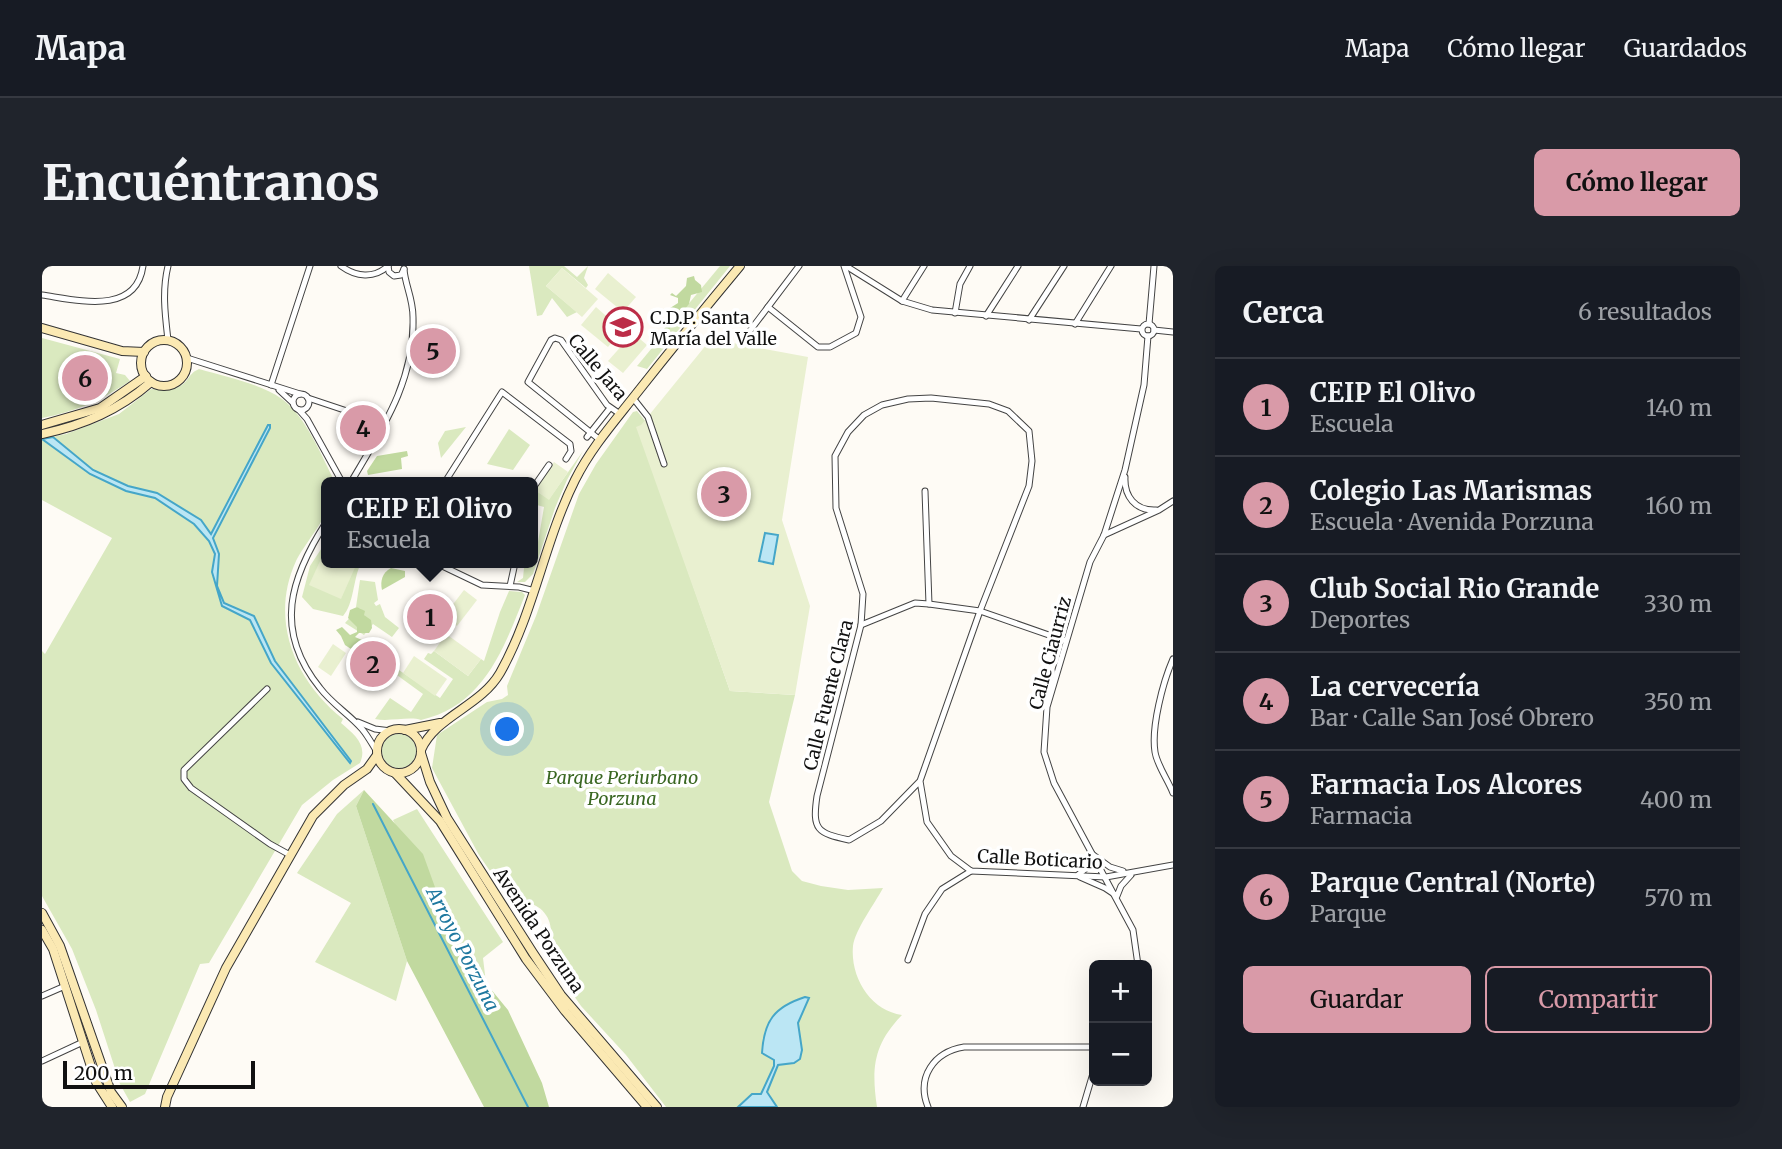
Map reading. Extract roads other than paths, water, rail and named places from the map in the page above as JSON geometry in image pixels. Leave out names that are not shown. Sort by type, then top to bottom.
[{"type":"street","points":[[168,266],[164,281],[168,340]]},
{"type":"street","points":[[274,386],[310,266]]},
{"type":"street","points":[[341,266],[362,276],[377,273],[388,266],[389,272],[403,281],[411,294]]},
{"type":"street","points":[[749,332],[799,266]]},
{"type":"street","points":[[768,307],[818,347],[830,346],[856,333],[861,317],[845,266]]},
{"type":"street","points":[[845,266],[902,301],[920,308],[1142,329]]},
{"type":"street","points":[[902,301],[924,266]]},
{"type":"street","points":[[955,313],[960,284],[970,266]]},
{"type":"street","points":[[986,316],[1018,266]]},
{"type":"street","points":[[1029,320],[1064,266]]},
{"type":"street","points":[[1074,324],[1111,266]]},
{"type":"street","points":[[1154,266],[1149,324],[1154,330],[1173,332]]},
{"type":"street","points":[[394,276],[401,275],[403,268]]},
{"type":"street","points":[[354,477],[399,397],[410,360],[413,330],[411,294],[403,268]]},
{"type":"street","points":[[359,775],[375,769],[405,772],[414,767],[431,733],[475,701],[498,676],[535,592],[579,473],[620,414],[738,268]]},
{"type":"street","points":[[42,295],[98,302],[128,295],[143,270]]},
{"type":"street","points":[[1142,329],[1149,324]]},
{"type":"street","points":[[42,328],[122,351],[144,352]]},
{"type":"street","points":[[1142,329],[1144,335],[1148,336],[1154,330]]},
{"type":"street","name":"Calle Ciaurriz","points":[[1137,960],[1133,930],[1054,783],[1045,752],[1047,706],[1090,562],[1104,535],[1125,470],[1144,385],[1148,336]]},
{"type":"street","name":"Calle Jara","points":[[589,435],[528,382],[550,341],[555,338],[561,340],[610,408],[620,414]]},
{"type":"street","points":[[168,340],[182,348],[187,358],[186,370],[176,383],[162,386],[148,379],[141,363],[144,352],[152,343],[168,340]]},
{"type":"street","points":[[187,358],[386,424]]},
{"type":"street","points":[[42,425],[100,408],[148,379]]},
{"type":"street","points":[[42,434],[64,430],[103,416],[120,406],[148,379]]},
{"type":"street","points":[[274,386],[307,419],[339,477]]},
{"type":"street","points":[[450,477],[502,392],[570,444],[571,451],[566,459]]},
{"type":"street","points":[[293,403],[295,397],[300,394]]},
{"type":"street","points":[[299,410],[309,405],[309,398]]},
{"type":"street","points":[[633,398],[648,417],[664,464]]},
{"type":"street","name":"Calle Fuente Clara","points":[[931,398],[989,404],[1008,411],[1029,430],[1032,461],[1029,486],[980,611],[920,781],[881,821],[849,840],[825,835],[817,825],[814,813],[861,625],[863,594],[836,508],[835,456],[848,432],[864,415],[882,405],[908,399],[931,398]]},
{"type":"street","points":[[600,440],[589,435],[610,408]]},
{"type":"street","points":[[538,481],[549,465]]},
{"type":"street","points":[[1125,470],[1124,489],[1127,497],[1135,505],[1148,510],[1159,510]]},
{"type":"street","points":[[925,491],[929,604]]},
{"type":"street","points":[[1104,535],[1173,501]]},
{"type":"street","points":[[321,530],[306,554],[291,605],[292,627],[298,649],[308,671],[328,698],[365,733],[379,761],[392,772]]},
{"type":"street","points":[[446,568],[482,585],[523,587],[535,592]]},
{"type":"street","points":[[510,586],[514,568]]},
{"type":"street","points":[[861,625],[915,603],[957,606],[980,611],[1066,641]]},
{"type":"street","points":[[1173,659],[1166,674],[1157,712],[1155,752],[1173,793]]},
{"type":"street","points":[[267,689],[184,770],[184,779],[191,788],[290,855]]},
{"type":"street","points":[[350,717],[369,727],[391,731],[449,719]]},
{"type":"street","points":[[405,730],[416,737],[421,751]]},
{"type":"street","points":[[165,1107],[167,1097],[226,968],[313,816],[344,785],[366,769],[377,753],[381,739],[391,731]]},
{"type":"street","name":"Avenida Porzuna","points":[[421,751],[430,782],[447,818],[533,953],[561,995],[657,1107]]},
{"type":"street","name":"Avenida Porzuna","points":[[392,772],[440,821],[526,959],[565,1011],[648,1107]]},
{"type":"street","name":"Calle Boticario","points":[[920,781],[927,822],[951,856],[971,871],[1105,877],[1173,865]]},
{"type":"street","points":[[1075,876],[1090,865],[1092,854],[1120,871],[1137,872]]},
{"type":"street","points":[[908,960],[925,914],[942,889],[971,871]]},
{"type":"street","points":[[1075,876],[1105,888],[1116,896],[1128,876],[1137,872]]},
{"type":"street","points":[[42,913],[60,946],[111,1092],[122,1107]]},
{"type":"street","points":[[42,930],[53,949],[96,1082],[112,1107]]},
{"type":"street","points":[[42,996],[65,986]]},
{"type":"street","points":[[42,1061],[83,1042]]},
{"type":"street","points":[[928,1107],[923,1089],[925,1077],[934,1061],[952,1049],[1089,1047]]},
{"type":"street","points":[[1083,1107],[1089,1086]]},
{"type":"street","points":[[157,1107],[167,1097]]},
{"type":"water","points":[[268,425],[270,428],[213,538],[219,554],[217,586],[224,603],[254,616],[275,661],[350,763],[271,663],[250,620],[222,606],[212,572],[215,554],[209,541],[194,524],[155,498],[126,491],[90,474],[42,439],[53,437],[93,470],[128,486],[157,493],[201,520],[211,534]]},
{"type":"water","points":[[765,533],[778,535],[773,564],[759,561]]},
{"type":"water","points":[[809,998],[798,1023],[802,1050],[800,1059],[794,1063],[778,1065],[767,1092],[777,1107],[738,1107],[752,1094],[761,1094],[774,1066],[774,1060],[762,1053],[768,1024],[785,1005]]},
{"type":"waterway","name":"Arroyo Porzuna","points":[[373,804],[528,1107]]},
{"type":"place","name":"C.D.P. Santa María del Valle","points":[[623,327]]},
{"type":"place","name":"Farmacia Los Alcores","points":[[433,351]]},
{"type":"place","name":"Parque Central (Norte)","points":[[85,378]]},
{"type":"place","name":"La cervecería","points":[[363,428]]},
{"type":"place","name":"Club Social Rio Grande","points":[[724,494]]},
{"type":"place","name":"CEIP El Olivo","points":[[430,617]]},
{"type":"place","name":"Colegio Las Marismas","points":[[373,664]]},
{"type":"park label","name":"Parque Periurbano Porzuna","points":[[622,787]]}]
